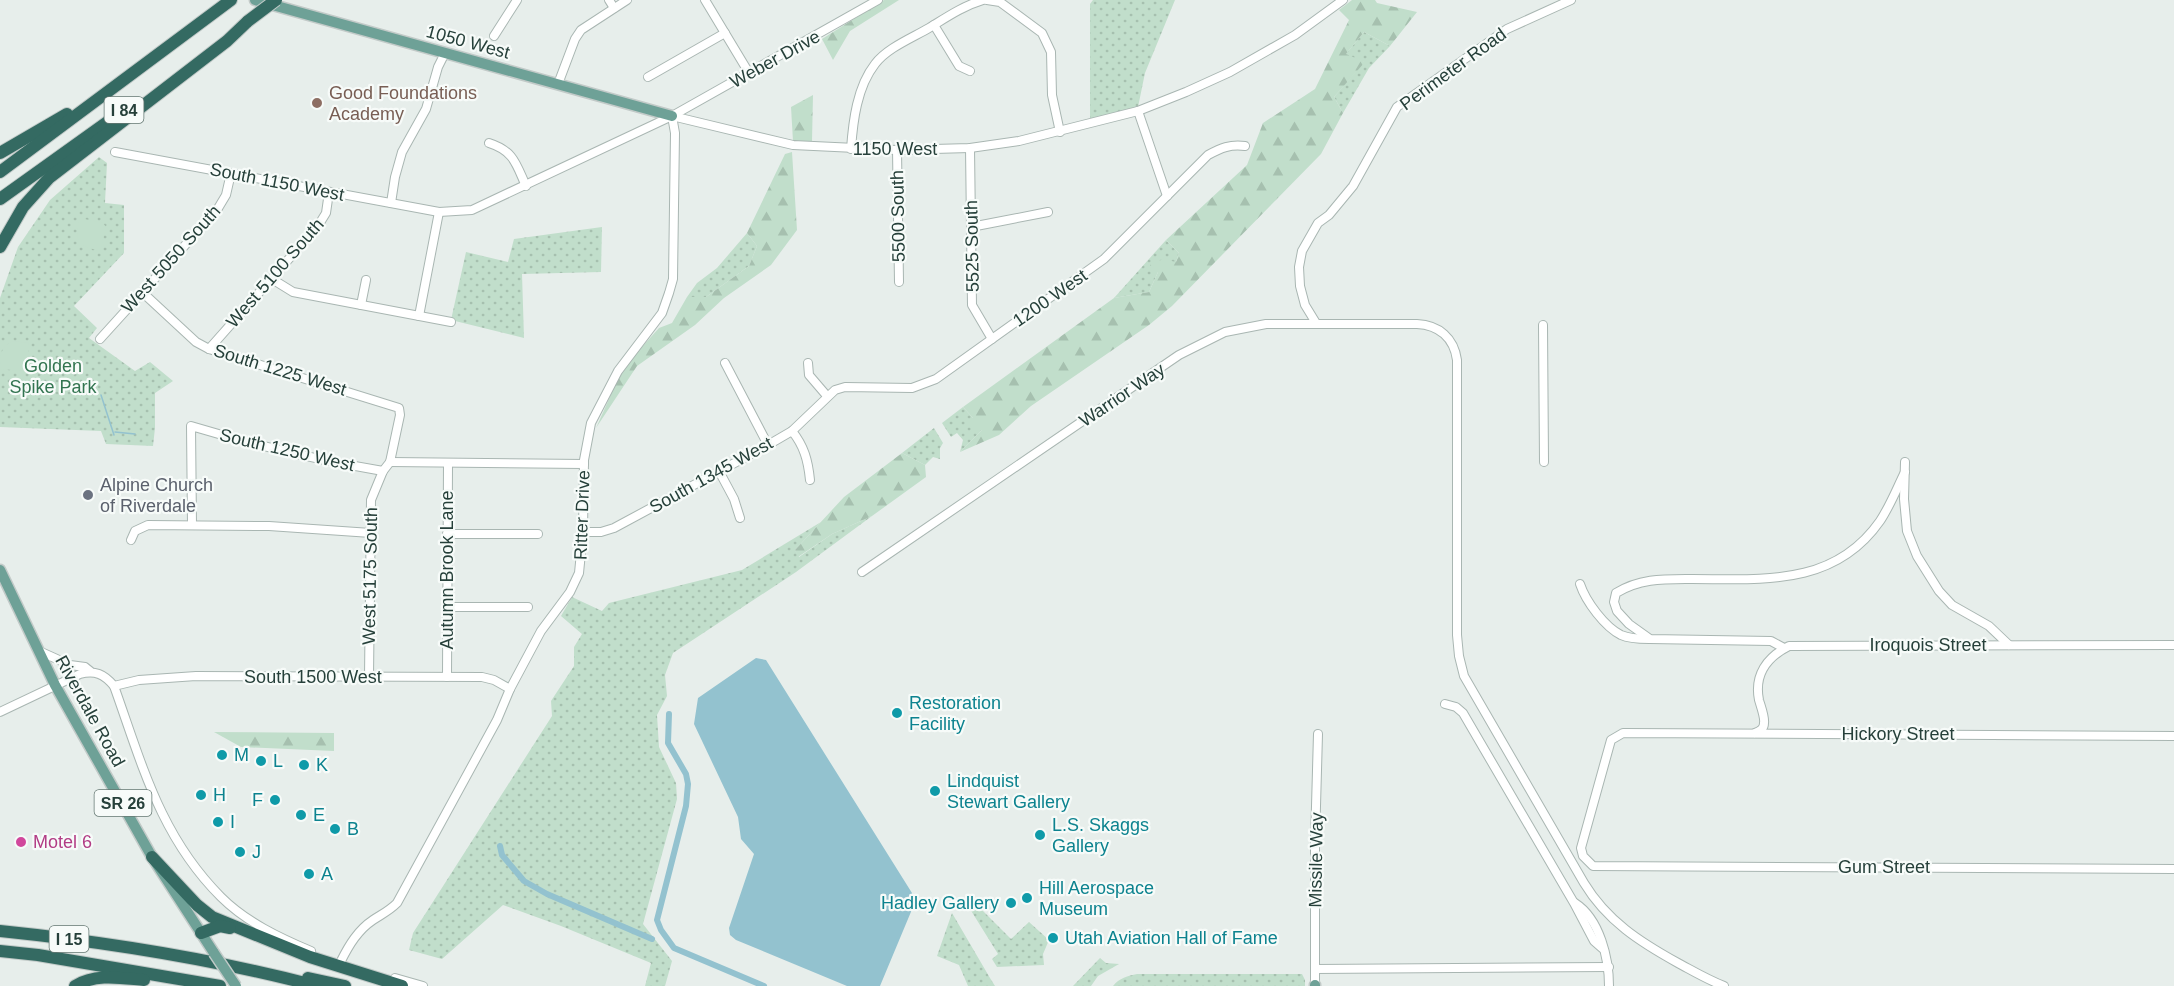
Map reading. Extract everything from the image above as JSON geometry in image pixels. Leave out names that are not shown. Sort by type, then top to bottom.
[{"type":"highway","name":"I 84","points":[[0,172],[231,0]]},
{"type":"highway","name":"I 84","points":[[0,199],[276,0]]},
{"type":"highway","points":[[0,247],[23,207],[49,177],[227,41],[248,21]]},
{"type":"highway","points":[[0,153],[79,107],[103,96]]},
{"type":"highway","points":[[152,857],[204,912],[310,957],[402,986]]},
{"type":"highway","points":[[201,933],[220,926],[240,929]]},
{"type":"highway","name":"I 15","points":[[0,931],[137,948],[274,975],[317,986]]},
{"type":"highway","name":"I 15","points":[[0,951],[38,955],[218,986]]},
{"type":"highway","points":[[274,975],[311,978],[345,986]]},
{"type":"highway","points":[[75,986],[88,979],[108,977],[218,986]]},
{"type":"main road","name":"1050 West","points":[[255,0],[672,116]]},
{"type":"main road","name":"Riverdale Road","points":[[0,570],[55,685],[152,857],[236,986]]},
{"type":"street","points":[[495,36],[516,0]]},
{"type":"street","points":[[609,0],[614,9]]},
{"type":"street","points":[[558,84],[575,39],[581,30],[627,0]]},
{"type":"street","points":[[705,0],[749,73]]},
{"type":"street","name":"Weber Drive","points":[[672,116],[878,0]]},
{"type":"street","points":[[851,149],[853,124],[862,88],[875,64],[891,51],[968,4],[982,0]]},
{"type":"street","points":[[987,0],[1000,2],[1042,33],[1052,52],[1052,95],[1060,132]]},
{"type":"street","name":"1150 West","points":[[672,116],[793,145],[897,150],[970,148],[1019,141],[1138,111],[1186,92],[1230,72],[1295,34],[1343,0]]},
{"type":"street","name":"Perimeter Road","points":[[1316,323],[1305,305],[1300,286],[1299,267],[1302,251],[1318,223],[1329,214],[1353,186],[1397,107],[1507,29],[1571,0]]},
{"type":"street","points":[[934,25],[959,66],[970,71]]},
{"type":"street","points":[[648,77],[725,33]]},
{"type":"street","points":[[391,203],[402,152],[426,109],[438,67],[445,53]]},
{"type":"street","points":[[1138,111],[1167,196]]},
{"type":"street","points":[[419,316],[439,212],[472,210],[672,116]]},
{"type":"street","name":"Ritter Drive","points":[[341,961],[351,942],[362,929],[397,903],[498,720],[510,689],[540,631],[574,586],[581,560],[584,464],[591,423],[618,371],[662,313],[673,279],[675,133],[672,116]]},
{"type":"street","points":[[489,143],[502,147],[511,154],[526,186]]},
{"type":"street","name":"1200 West","points":[[827,396],[845,387],[912,388],[926,384],[1104,259],[1208,155],[1222,147],[1245,146]]},
{"type":"street","name":"5525 South","points":[[970,148],[972,305],[992,339]]},
{"type":"street","name":"5500 South","points":[[897,150],[899,282]]},
{"type":"street","name":"South 1150 West","points":[[115,152],[439,212]]},
{"type":"street","name":"West 5050 South","points":[[100,339],[218,210],[226,195],[231,173]]},
{"type":"street","name":"West 5100 South","points":[[209,349],[318,226],[326,213],[329,192]]},
{"type":"street","points":[[971,227],[1048,212]]},
{"type":"street","points":[[272,279],[292,292],[450,322]]},
{"type":"street","points":[[361,304],[366,280]]},
{"type":"street","name":"South 1225 West","points":[[142,292],[196,342],[209,349],[399,408]]},
{"type":"street","name":"Warrior Way","points":[[862,572],[1179,355],[1205,340],[1225,332],[1266,324],[1417,324],[1433,327],[1443,333],[1453,345],[1457,360],[1457,642],[1460,663],[1467,682],[1584,883],[1602,908],[1624,930],[1641,942],[1724,986]]},
{"type":"street","points":[[1544,325],[1544,462]]},
{"type":"street","points":[[725,363],[768,445]]},
{"type":"street","points":[[808,363],[809,375],[827,396]]},
{"type":"street","name":"South 1345 West","points":[[583,532],[601,532],[614,528],[768,445],[792,431],[827,396]]},
{"type":"street","name":"West 5175 South","points":[[369,677],[371,500],[383,471],[390,462],[400,415],[399,408]]},
{"type":"street","name":"South 1250 West","points":[[192,525],[191,426],[317,460],[383,471]]},
{"type":"street","points":[[792,431],[802,445],[810,480]]},
{"type":"street","points":[[390,462],[584,464]]},
{"type":"street","points":[[1905,462],[1904,499],[1907,531],[1926,573],[1952,604],[1989,626],[2009,645]]},
{"type":"street","name":"Autumn Brook Lane","points":[[447,677],[448,464]]},
{"type":"street","points":[[719,471],[734,499],[740,518]]},
{"type":"street","points":[[1650,639],[1629,624],[1617,611],[1614,602],[1616,593],[1627,586],[1651,579],[1786,578],[1830,564],[1850,553],[1881,520],[1905,472]]},
{"type":"street","points":[[131,540],[135,531],[147,525],[269,526],[370,533]]},
{"type":"street","points":[[447,534],[538,534]]},
{"type":"street","name":"Iroquois Street","points":[[1581,584],[1586,600],[1620,634],[1632,638],[1771,641],[1784,648],[1789,646],[2174,645]]},
{"type":"street","points":[[447,607],[528,607]]},
{"type":"street","points":[[1755,733],[1761,731],[1764,724],[1757,690],[1761,674],[1766,662],[1784,648]]},
{"type":"street","points":[[39,651],[70,665],[85,667],[106,677],[114,686],[153,796],[168,827],[201,875],[222,898],[252,921],[292,943],[341,961],[423,986]]},
{"type":"street","points":[[0,712],[90,671]]},
{"type":"street","name":"South 1500 West","points":[[114,686],[146,679],[196,676],[482,677],[494,680],[510,689]]},
{"type":"street","points":[[1445,704],[1463,712],[1574,903],[1588,916],[1601,939],[1609,968],[1609,986]]},
{"type":"street","name":"Hickory Street","points":[[1593,866],[1583,856],[1581,848],[1611,740],[1623,733],[2174,736]]},
{"type":"street","name":"Missile Way","points":[[1315,986],[1318,734]]},
{"type":"street","name":"Gum Street","points":[[1593,866],[2174,869]]},
{"type":"street","points":[[1315,969],[1609,968]]},
{"type":"green space","points":[[884,0],[899,0],[850,31],[833,60],[822,39]]},
{"type":"green space","points":[[1093,0],[1175,0],[1145,73],[1138,107],[1090,120],[1090,4]]},
{"type":"green space","points":[[1352,0],[1375,0],[1377,3],[1417,12],[1390,46],[1364,32],[1346,54],[1365,62],[1334,97],[1343,113],[1321,154],[1172,306],[1149,325],[1031,406],[999,435],[960,452],[982,430],[972,430],[973,418],[963,407],[1114,298],[1149,292],[1158,272],[1150,270],[1150,265],[1163,259],[1176,262],[1179,253],[1166,240],[1247,165],[1263,123],[1315,89],[1349,20],[1339,10]]},
{"type":"green space","points":[[1364,32],[1390,46],[1369,68],[1343,113],[1334,97],[1364,62],[1345,55]]},
{"type":"green space","points":[[813,95],[812,141],[793,141],[791,107]]},
{"type":"green space","points":[[792,152],[797,230],[771,265],[724,298],[695,325],[637,366],[596,428],[623,368],[659,328],[672,323],[687,297],[706,297],[749,266],[757,246],[747,233],[785,154]]},
{"type":"green space","name":"Golden Spike Park","points":[[99,157],[107,163],[105,203],[124,205],[124,253],[74,306],[97,328],[89,338],[135,371],[150,362],[173,381],[155,393],[153,446],[106,444],[101,431],[0,427],[0,298],[18,247],[50,200]]},
{"type":"green space","points":[[80,218],[103,223],[106,227],[100,251],[87,247],[80,241],[78,232]]},
{"type":"green space","points":[[602,227],[601,272],[522,274],[524,338],[451,320],[466,252],[508,262],[514,239]]},
{"type":"green space","points":[[747,233],[757,246],[749,266],[706,297],[687,297],[697,283],[717,268]]},
{"type":"green space","points":[[1166,240],[1179,253],[1176,262],[1158,272],[1149,292],[1114,298]]},
{"type":"green space","points":[[12,341],[29,343],[28,366],[23,371],[0,369],[0,360],[5,346]]},
{"type":"green space","points":[[963,407],[983,429],[960,452],[963,440],[957,433],[951,437],[942,423]]},
{"type":"green space","points":[[934,428],[943,443],[940,448],[940,459],[933,457],[925,465],[902,453]]},
{"type":"green space","points":[[902,453],[925,465],[926,477],[872,516],[832,534],[798,557],[795,550],[844,497]]},
{"type":"green space","points":[[872,516],[796,572],[673,653],[665,675],[667,696],[657,715],[659,747],[676,783],[677,799],[643,924],[672,961],[665,986],[645,986],[651,963],[503,905],[442,959],[409,950],[413,933],[552,716],[551,701],[574,666],[574,647],[582,634],[561,616],[572,597],[602,611],[609,603],[742,570],[821,522],[795,550],[799,557],[832,534]]},
{"type":"green space","points":[[214,732],[334,733],[334,751],[241,747]]},
{"type":"green space","points":[[975,903],[1011,939],[1029,922],[1049,940],[1043,954],[1044,965],[997,967],[992,959],[998,954],[970,909]]},
{"type":"green space","points":[[952,913],[995,986],[968,986],[959,965],[937,956]]},
{"type":"green space","points":[[1100,958],[1106,963],[1119,964],[1098,976],[1091,986],[1073,986]]},
{"type":"green space","points":[[1137,974],[1302,974],[1305,986],[1113,986],[1121,979]]},
{"type":"water","points":[[756,658],[766,660],[912,893],[913,907],[880,986],[847,986],[736,940],[730,935],[729,928],[754,854],[741,839],[738,817],[694,724],[698,698]]},
{"type":"waterway","points":[[101,395],[114,435]]},
{"type":"waterway","points":[[115,432],[135,434]]},
{"type":"waterway","points":[[669,714],[668,743],[686,774],[688,784],[686,806],[657,920],[674,948],[764,986]]},
{"type":"waterway","points":[[500,846],[502,855],[524,881],[547,894],[652,939]]},
{"type":"place","name":"Good Foundations Academy","points":[[317,103]]},
{"type":"place","name":"Alpine Church of Riverdale","points":[[88,495]]},
{"type":"place","name":"Restoration Facility","points":[[897,713]]},
{"type":"place","name":"M","points":[[222,755]]},
{"type":"place","name":"L","points":[[261,761]]},
{"type":"place","name":"K","points":[[304,765]]},
{"type":"place","name":"Lindquist Stewart Gallery","points":[[935,791]]},
{"type":"place","name":"H","points":[[201,795]]},
{"type":"place","name":"F","points":[[275,800]]},
{"type":"place","name":"E","points":[[301,815]]},
{"type":"place","name":"I","points":[[218,822]]},
{"type":"place","name":"B","points":[[335,829]]},
{"type":"place","name":"L.S. Skaggs Gallery","points":[[1040,835]]},
{"type":"place","name":"Motel 6","points":[[21,842]]},
{"type":"place","name":"J","points":[[240,852]]},
{"type":"place","name":"A","points":[[309,874]]},
{"type":"place","name":"Hill Aerospace Museum","points":[[1027,898]]},
{"type":"place","name":"Hadley Gallery","points":[[1011,903]]},
{"type":"place","name":"Utah Aviation Hall of Fame","points":[[1053,938]]}]
